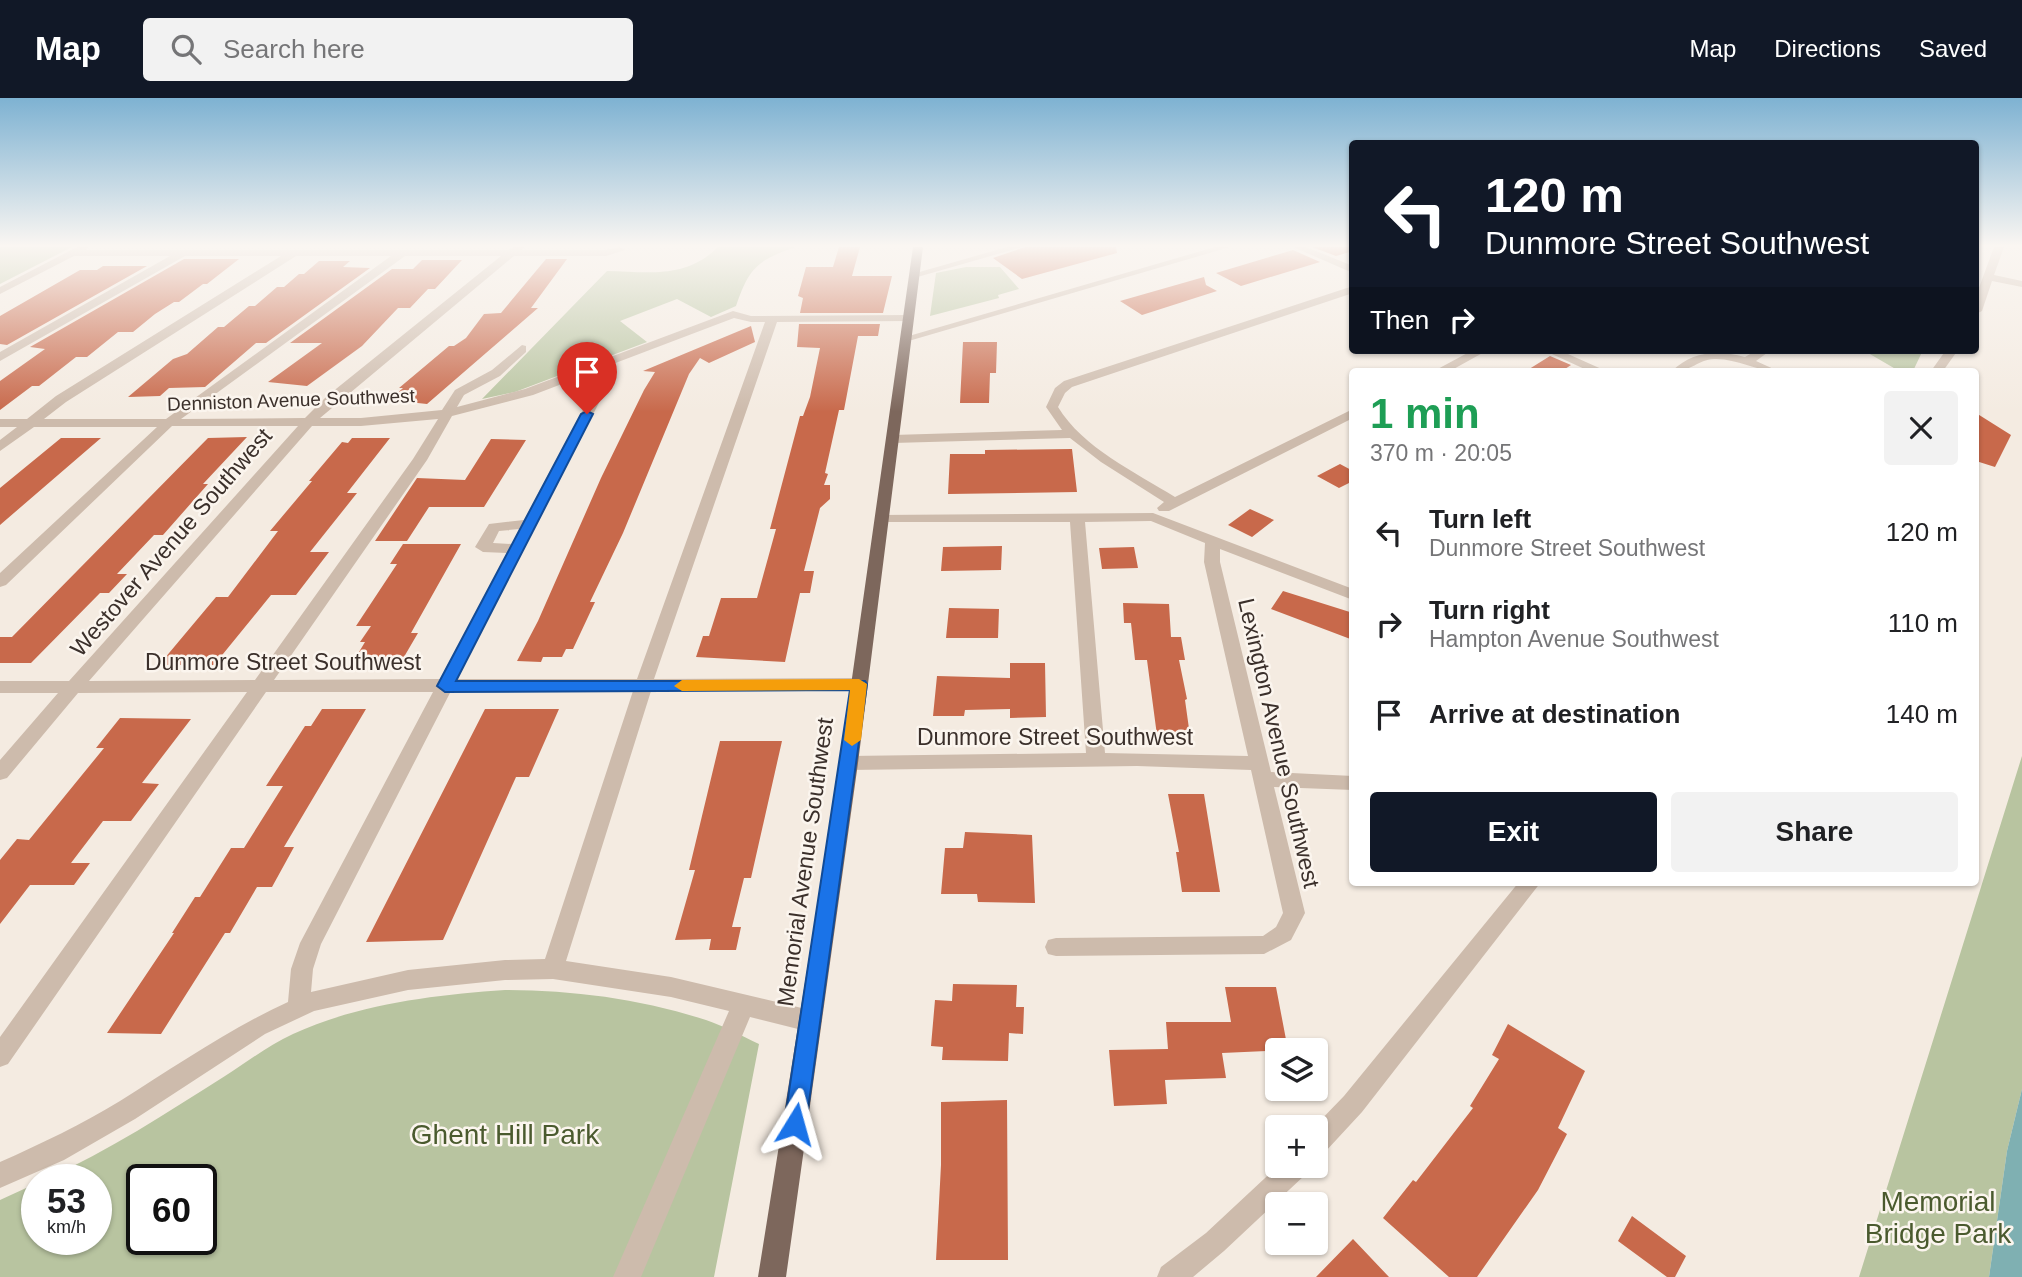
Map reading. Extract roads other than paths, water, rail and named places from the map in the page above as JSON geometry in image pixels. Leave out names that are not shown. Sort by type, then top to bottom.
[{"type":"main road","name":"Memorial Avenue Southwest","points":[[772,1277],[849,763],[908,338],[910,302]]},
{"type":"street","points":[[0,357],[97,302]]},
{"type":"street","points":[[0,447],[61,399],[215,302]]},
{"type":"street","points":[[0,582],[167,423],[334,302]]},
{"type":"street","name":"Westover Avenue Southwest","points":[[0,773],[308,423],[340,392],[451,302]]},
{"type":"street","points":[[908,338],[1033,302]]},
{"type":"street","points":[[1173,502],[1074,434],[1060,421],[1052,407],[1059,391],[1068,384],[1314,302]]},
{"type":"street","name":"Denniston Avenue Southwest","points":[[0,423],[361,422],[445,414],[497,402],[733,314],[751,319],[772,319]]},
{"type":"street","points":[[553,969],[643,686],[772,319],[908,317]]},
{"type":"street","points":[[0,1056],[420,460],[458,393],[496,373],[522,349]]},
{"type":"street","points":[[1446,368],[1474,354]]},
{"type":"street","points":[[1559,354],[1593,368]]},
{"type":"street","points":[[1745,362],[1758,354]]},
{"type":"street","points":[[1684,368],[1704,357],[1725,357],[1763,368]]},
{"type":"street","points":[[299,1007],[302,969],[311,943],[598,393],[600,384],[590,368]]},
{"type":"street","points":[[1153,517],[1173,502],[1349,415]]},
{"type":"street","points":[[893,439],[1074,434]]},
{"type":"street","points":[[1077,517],[1096,760]]},
{"type":"street","points":[[883,518],[1153,517],[1349,593]]},
{"type":"street","points":[[517,550],[483,547],[494,527],[530,524]]},
{"type":"street","name":"Lexington Avenue Southwest","points":[[1056,947],[1264,945],[1279,939],[1290,928],[1294,913],[1212,562],[1213,539]]},
{"type":"street","name":"Dunmore Street Southwest","points":[[0,687],[859,684]]},
{"type":"street","name":"Dunmore Street Southwest","points":[[849,763],[1096,760],[1262,771],[1349,782]]},
{"type":"street","points":[[1328,1130],[1353,1104],[1528,886]]},
{"type":"street","points":[[0,1175],[55,1151],[126,1111],[257,1027],[299,1007],[322,999],[408,981],[505,970],[553,969],[671,987],[810,1021]]},
{"type":"street","points":[[627,1277],[743,1006]]},
{"type":"street","points":[[1171,1277],[1215,1242],[1283,1178]]},
{"type":"water","points":[[2022,1089],[2022,1277],[1989,1277],[2007,1151]]},
{"type":"park label","name":"Ghent Hill Park","points":[[505,1134]]},
{"type":"park label","name":"Memorial Bridge Park","points":[[1938,1217]]}]
